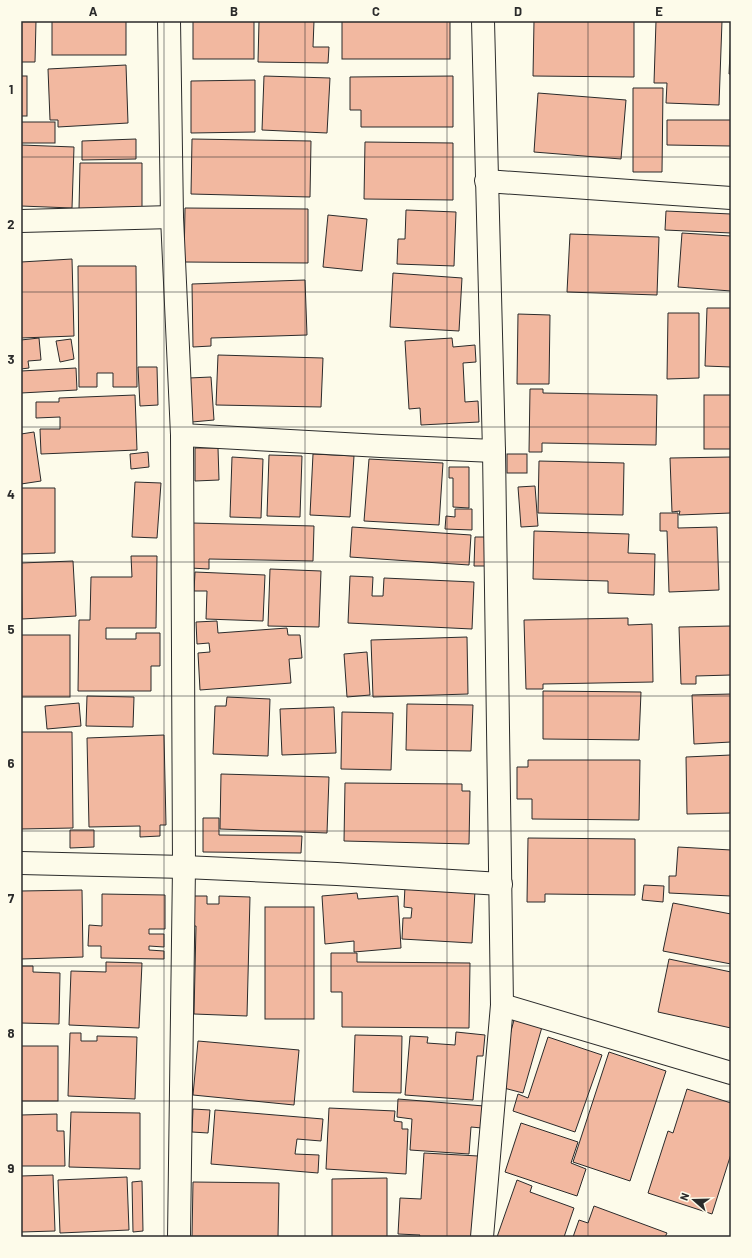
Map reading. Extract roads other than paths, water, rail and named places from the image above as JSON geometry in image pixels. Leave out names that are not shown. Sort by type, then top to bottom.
[{"type":"street","points":[[169,21],[172,217],[182,435],[184,867],[178,1237]]},
{"type":"street","points":[[482,1237],[502,1005],[494,451],[483,21]]},
{"type":"street","points":[[486,181],[731,198]]},
{"type":"street","points":[[21,221],[172,217]]},
{"type":"street","points":[[182,435],[494,451]]},
{"type":"street","points":[[21,863],[184,867],[337,874],[501,884]]},
{"type":"street","points":[[502,1005],[731,1073]]}]
